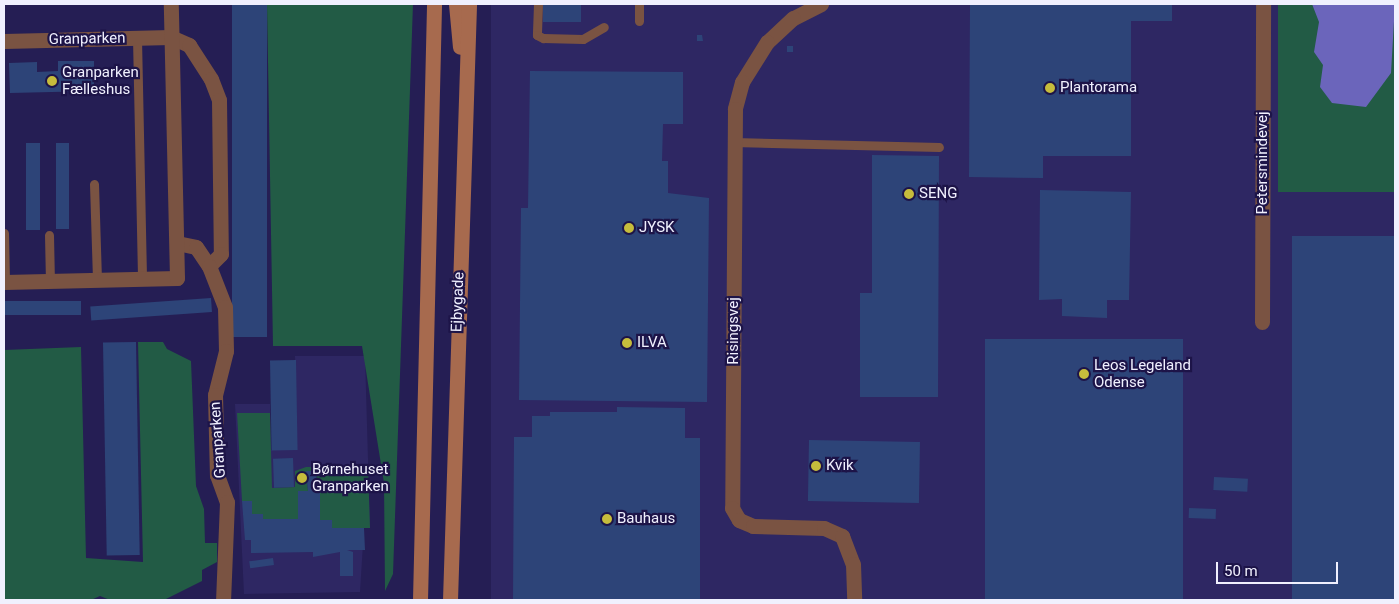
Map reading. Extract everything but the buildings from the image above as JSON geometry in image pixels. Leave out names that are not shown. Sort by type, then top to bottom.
[{"type":"main road","name":"Ejbygade","points":[[420,600],[434,4]]},
{"type":"main road","points":[[456,4],[465,109]]},
{"type":"main road","name":"Ejbygade","points":[[450,600],[469,4]]},
{"type":"street","points":[[4,282],[177,278],[171,4]]},
{"type":"street","name":"Risingsvej","points":[[821,4],[785,24],[757,55],[735,108],[732,508],[738,520],[753,526],[824,528],[842,536],[852,564],[854,600]]},
{"type":"street","name":"Petersmindevej","points":[[1262,322],[1263,4]]},
{"type":"street","points":[[171,37],[188,45],[211,79],[219,100],[221,254],[209,266]]},
{"type":"street","name":"Granparken","points":[[4,41],[171,37]]},
{"type":"street","name":"Granparken","points":[[177,243],[196,247],[209,266],[225,307],[226,351],[215,395],[217,475],[227,502],[223,600]]},
{"type":"lane","points":[[538,4],[537,34],[543,38],[583,40],[604,27]]},
{"type":"lane","points":[[639,4],[639,21]]},
{"type":"lane","points":[[137,38],[142,279]]},
{"type":"lane","points":[[734,142],[938,146]]},
{"type":"lane","points":[[94,184],[97,280]]},
{"type":"lane","points":[[4,233],[4,282]]},
{"type":"lane","points":[[49,235],[50,281]]},
{"type":"shaded area","points":[[491,4],[1395,4],[1395,600],[491,600]]},
{"type":"shaded area","points":[[1312,4],[1395,4],[1391,73],[1366,107],[1332,103],[1320,87],[1323,65],[1314,52],[1319,22]]},
{"type":"shaded area","name":"Børnehuset Granparken","points":[[295,356],[365,356],[370,528],[364,528],[360,592],[244,594],[235,404],[270,404],[271,450],[297,450]]},
{"type":"green space","points":[[267,4],[413,4],[393,574],[385,591],[384,483],[362,346],[273,346]]},
{"type":"green space","points":[[1278,4],[1395,4],[1395,192],[1278,192]]},
{"type":"green space","points":[[138,342],[163,342],[167,349],[191,361],[196,486],[204,509],[205,543],[217,543],[217,562],[202,570],[202,581],[164,600],[110,600],[100,596],[91,600],[4,599],[4,350],[81,347],[86,558],[143,562]]},
{"type":"green space","points":[[237,413],[270,413],[272,488],[295,487],[295,471],[306,467],[368,467],[370,528],[332,528],[332,520],[320,520],[320,492],[315,491],[317,471],[306,471],[308,491],[298,492],[298,519],[263,519],[262,514],[252,514],[252,501],[242,501]]},
{"type":"place","name":"Granparken Fælleshus","points":[[52,81]]},
{"type":"place","name":"Plantorama","points":[[1050,88]]},
{"type":"place","name":"SENG","points":[[909,194]]},
{"type":"place","name":"JYSK","points":[[629,228]]},
{"type":"place","name":"ILVA","points":[[627,343]]},
{"type":"place","name":"Leos Legeland Odense","points":[[1084,374]]},
{"type":"place","name":"Kvik","points":[[816,466]]},
{"type":"place","name":"Børnehuset Granparken","points":[[302,478]]},
{"type":"place","name":"Bauhaus","points":[[607,519]]}]
